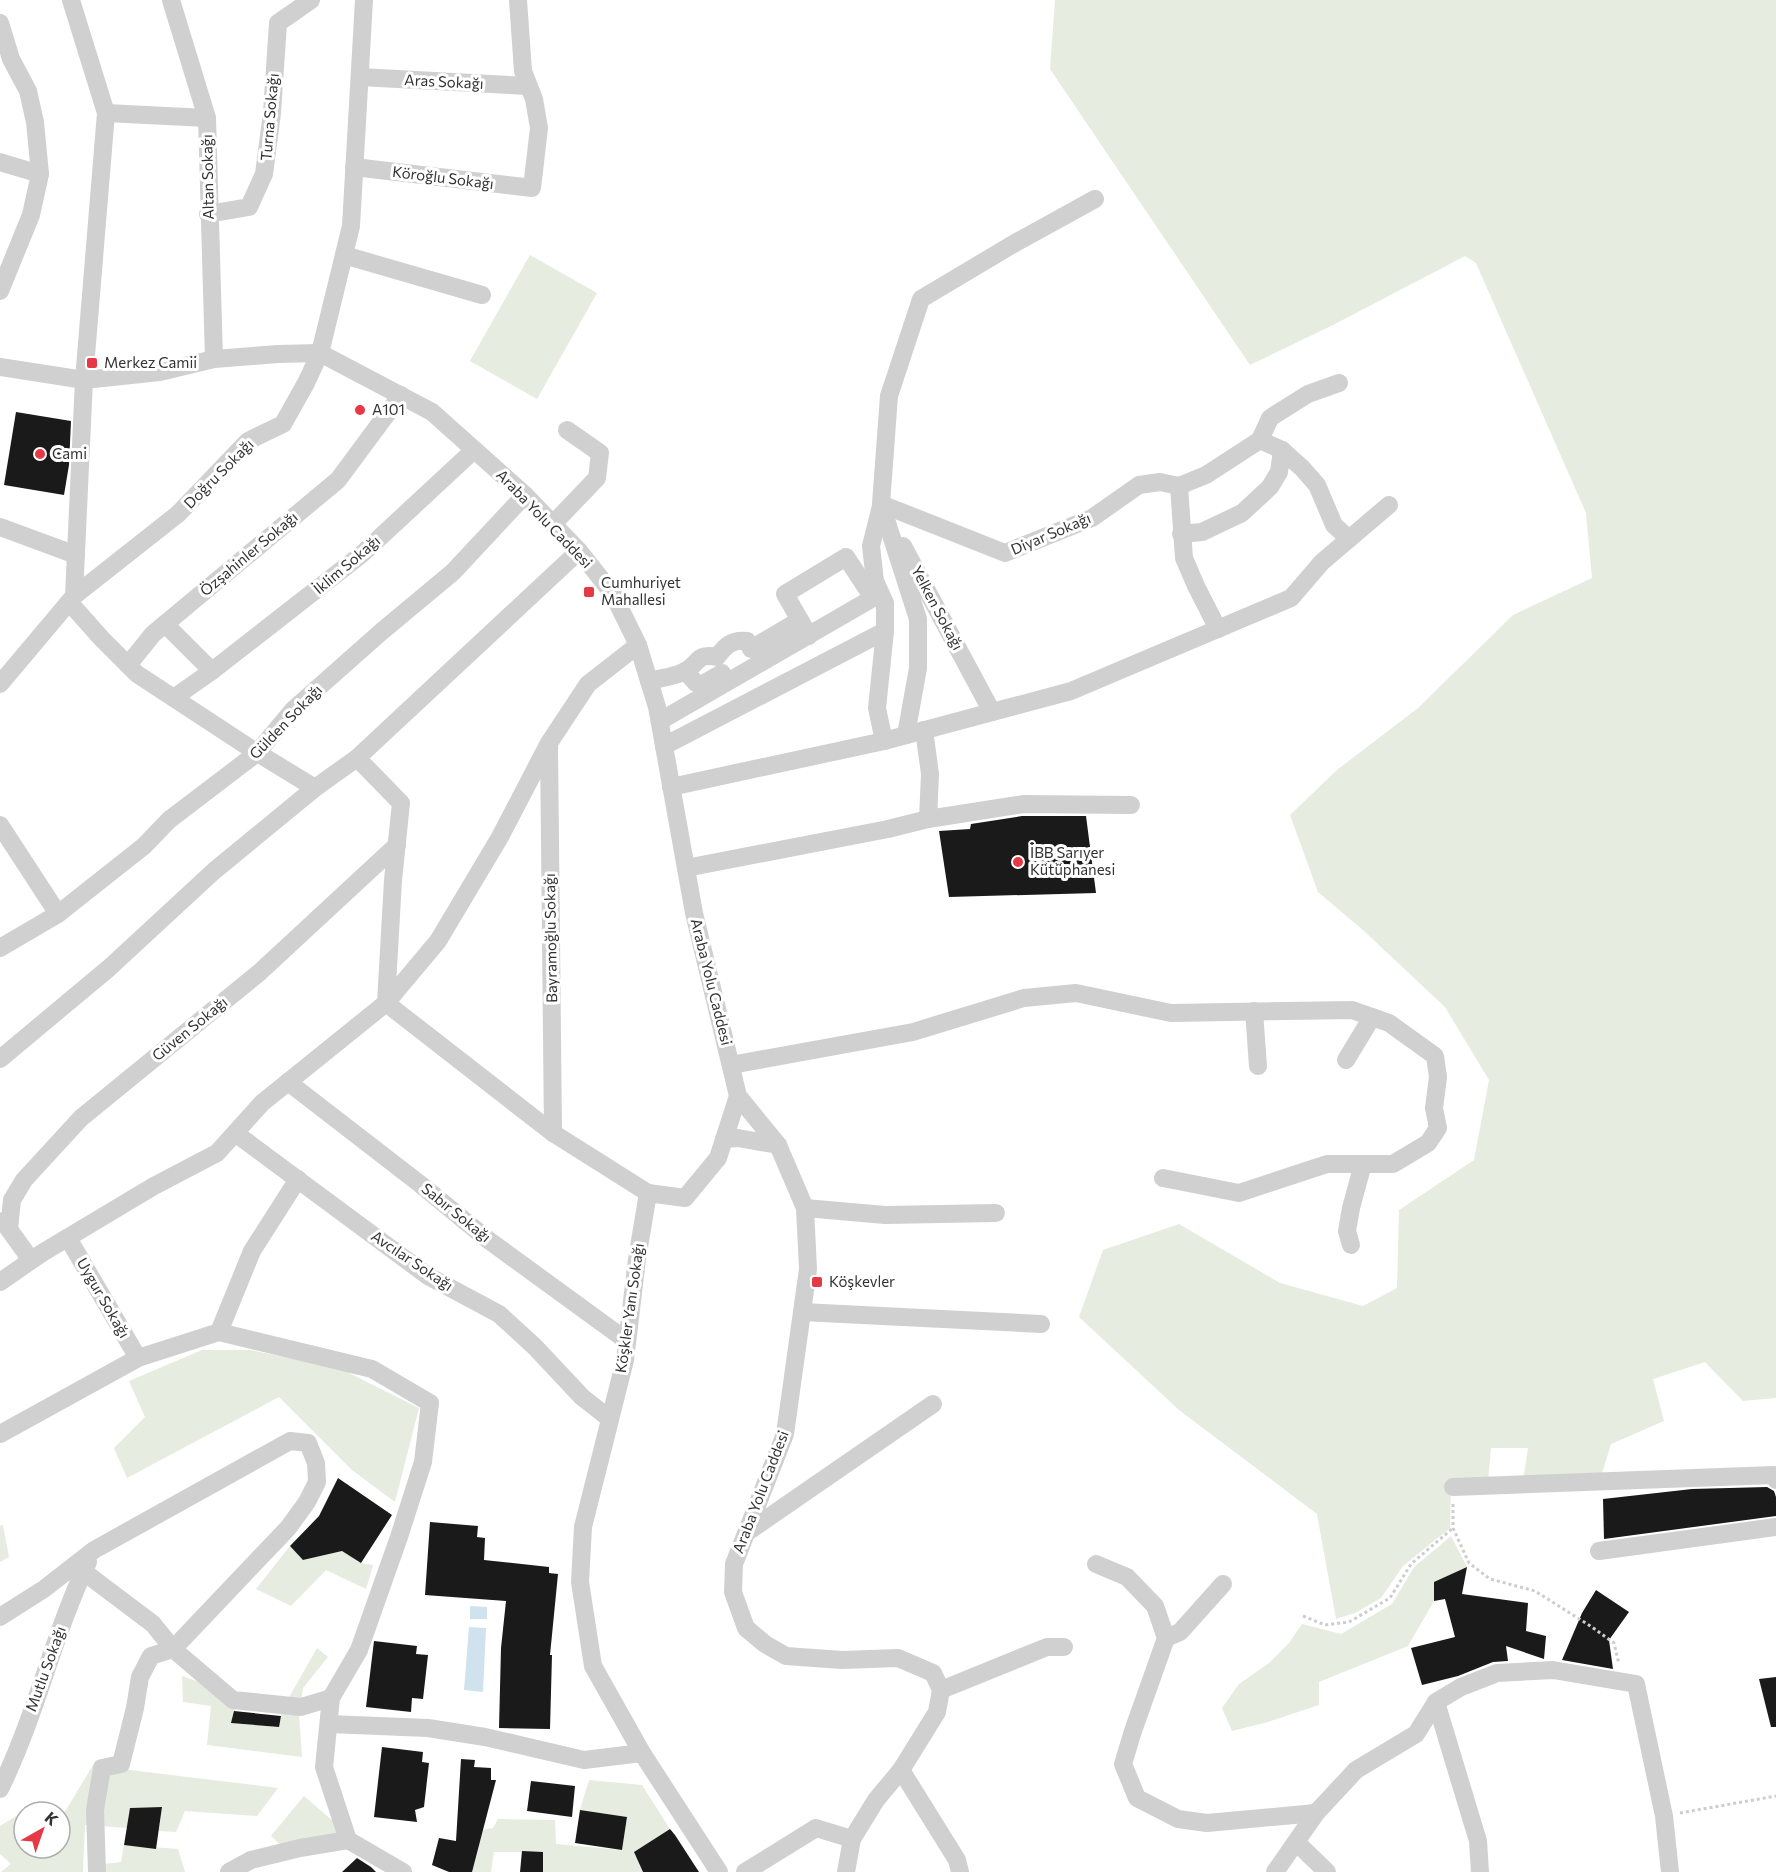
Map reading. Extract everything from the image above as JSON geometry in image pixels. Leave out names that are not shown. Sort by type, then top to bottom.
[{"type":"street","points":[[71,0],[106,113],[84,380],[76,555],[71,599],[137,674],[315,788]]},
{"type":"street","name":"Altan Sokağı","points":[[171,0],[207,118],[214,359]]},
{"type":"street","name":"Turna Sokağı","points":[[208,214],[249,207],[264,174],[272,113],[278,23],[311,0]]},
{"type":"street","name":"Doğru Sokağı","points":[[3,673],[71,599],[178,514],[248,441],[283,424],[306,383],[320,353],[351,225],[364,0]]},
{"type":"street","points":[[518,0],[522,72],[528,86]]},
{"type":"street","points":[[0,23],[11,58],[28,91],[35,122],[39,174],[31,215],[4,272],[0,291]]},
{"type":"street","name":"Aras Sokağı","points":[[360,77],[528,86]]},
{"type":"street","name":"Köroğlu Sokağı","points":[[354,167],[532,188],[539,128],[534,99],[528,86]]},
{"type":"street","points":[[106,113],[207,118]]},
{"type":"street","points":[[0,162],[39,174]]},
{"type":"street","points":[[884,741],[877,708],[885,631],[885,603],[875,581],[871,546],[881,504],[889,396],[921,298],[1095,199]]},
{"type":"street","points":[[344,255],[482,295]]},
{"type":"street","name":"Araba Yolu Caddesi","points":[[0,367],[84,380],[160,372],[214,359],[320,353],[432,412],[525,495],[579,551],[613,594],[638,645],[660,721],[694,913],[738,1096],[778,1145],[806,1208],[808,1269],[785,1434],[734,1564],[733,1592],[746,1628],[765,1644],[786,1656],[842,1660],[898,1658],[933,1673],[941,1690]]},
{"type":"street","points":[[1218,628],[1184,558],[1179,486],[1206,475],[1260,440],[1270,418],[1308,394],[1340,383]]},
{"type":"street","name":"Özşahinler Sokağı","points":[[128,665],[153,634],[338,480],[401,395]]},
{"type":"street","points":[[553,524],[597,478],[600,453],[567,430]]},
{"type":"street","points":[[1260,440],[1282,450],[1302,468],[1317,485],[1334,525],[1349,538]]},
{"type":"street","name":"İklim Sokağı","points":[[212,671],[362,554],[474,450]]},
{"type":"street","points":[[1181,534],[1202,532],[1242,513],[1270,487],[1279,472],[1282,450]]},
{"type":"street","name":"Diyar Sokağı","points":[[881,504],[1005,553],[1092,518],[1139,485],[1161,482],[1179,486]]},
{"type":"street","name":"Gülden Sokağı","points":[[0,948],[58,914],[144,846],[169,820],[258,753],[293,710],[453,572],[525,495]]},
{"type":"street","points":[[881,504],[918,619],[915,733],[930,774],[928,819]]},
{"type":"street","name":"Yelken Sokağı","points":[[881,504],[992,712]]},
{"type":"street","points":[[671,787],[884,741],[1071,691],[1291,598],[1322,561],[1389,505]]},
{"type":"street","points":[[0,527],[76,555]]},
{"type":"street","points":[[0,1059],[109,968],[214,871],[315,788],[357,758],[579,551]]},
{"type":"street","points":[[649,681],[686,672],[697,660],[706,655],[721,664],[726,645],[738,640],[747,641],[751,649],[805,628],[873,598],[846,557],[785,594],[805,628]]},
{"type":"street","points":[[165,624],[212,671],[175,697]]},
{"type":"street","points":[[660,721],[805,628]]},
{"type":"street","points":[[664,746],[885,631]]},
{"type":"street","points":[[0,1282],[154,1186],[217,1153],[262,1103],[386,1003],[438,941],[500,837],[549,743],[588,684],[638,645]]},
{"type":"street","name":"Bayramoğlu Sokağı","points":[[549,743],[553,1133]]},
{"type":"street","points":[[357,758],[401,803],[389,936],[386,1003]]},
{"type":"street","points":[[686,868],[888,829],[928,819],[1024,804],[1131,805]]},
{"type":"street","points":[[0,825],[58,914]]},
{"type":"street","name":"Güven Sokağı","points":[[4,1223],[12,1200],[24,1180],[81,1118],[260,972],[397,845]]},
{"type":"street","points":[[731,1065],[913,1032],[1024,998],[1076,993],[1171,1013],[1352,1010],[1389,1023],[1435,1056],[1438,1077],[1434,1108],[1438,1128],[1428,1143],[1393,1164],[1327,1164],[1239,1193],[1163,1178]]},
{"type":"street","points":[[386,1003],[553,1133],[648,1193],[685,1198],[718,1158],[738,1096]]},
{"type":"street","points":[[1254,1011],[1258,1066]]},
{"type":"street","points":[[1346,1060],[1372,1017]]},
{"type":"street","name":"Sabır Sokağı","points":[[288,1082],[404,1171],[487,1239],[627,1341]]},
{"type":"street","name":"Avcılar Sokağı","points":[[235,1133],[428,1276],[499,1314],[535,1347],[582,1397],[610,1419]]},
{"type":"street","points":[[724,1139],[738,1138],[778,1145]]},
{"type":"street","points":[[1351,1245],[1347,1231],[1364,1164]]},
{"type":"street","points":[[219,1332],[252,1251],[298,1179]]},
{"type":"street","name":"Köşkler Yanı Sokağı","points":[[648,1193],[637,1259],[625,1360],[583,1527],[580,1582],[593,1666],[642,1753],[719,1872]]},
{"type":"street","points":[[806,1208],[885,1215],[996,1213]]},
{"type":"street","points":[[4,1223],[32,1260]]},
{"type":"street","name":"Uygur Sokağı","points":[[68,1238],[138,1358]]},
{"type":"street","points":[[802,1312],[1041,1324]]},
{"type":"street","points":[[0,1434],[138,1358],[219,1332],[372,1369],[430,1403],[423,1462],[399,1537],[359,1650],[331,1698],[324,1767],[348,1840],[400,1872]]},
{"type":"street","points":[[746,1533],[933,1404]]},
{"type":"street","points":[[0,1617],[44,1589],[94,1550],[290,1441],[308,1443],[316,1462],[317,1482],[307,1502],[288,1528],[173,1649],[151,1656],[140,1677],[121,1764],[102,1768],[95,1810],[97,1872]]},
{"type":"street","points":[[1453,1487],[1774,1474],[1776,1480]]},
{"type":"street","points":[[1599,1551],[1776,1527]]},
{"type":"street","name":"Mutlu Sokağı","points":[[0,1789],[50,1664],[73,1593],[94,1550]]},
{"type":"street","points":[[1096,1564],[1127,1577],[1155,1606],[1166,1638],[1123,1764],[1137,1798],[1178,1819],[1207,1823],[1316,1812]]},
{"type":"street","points":[[84,1572],[153,1624],[173,1649],[232,1700],[301,1707],[331,1698]]},
{"type":"street","points":[[1166,1638],[1180,1632],[1223,1584]]},
{"type":"street","points":[[846,1872],[852,1839],[876,1800],[901,1770],[937,1712],[941,1690],[1047,1647],[1064,1647]]},
{"type":"street","points":[[1275,1872],[1316,1812],[1356,1770],[1416,1734],[1436,1702],[1461,1687],[1497,1673],[1553,1670],[1636,1684],[1664,1816],[1671,1872]]},
{"type":"street","points":[[1436,1702],[1478,1841],[1480,1872]]},
{"type":"street","points":[[329,1724],[428,1728],[485,1737],[584,1760],[642,1753]]},
{"type":"street","points":[[901,1770],[957,1860],[960,1872]]},
{"type":"street","points":[[745,1872],[816,1828],[852,1839]]},
{"type":"street","points":[[229,1872],[251,1860],[300,1848],[348,1840]]},
{"type":"street","points":[[1296,1842],[1327,1872]]},
{"type":"path","points":[[1453,1487],[1452,1528],[1469,1563],[1490,1580],[1535,1591],[1614,1643],[1624,1682]]},
{"type":"path","points":[[1303,1616],[1325,1625],[1349,1622],[1390,1598],[1411,1564],[1452,1528]]},
{"type":"path","points":[[1664,1816],[1776,1797]]},
{"type":"shaded area","points":[[1055,0],[1776,0],[1776,1398],[1743,1401],[1705,1362],[1653,1379],[1664,1421],[1611,1444],[1601,1477],[1523,1481],[1528,1448],[1491,1448],[1488,1482],[1451,1483],[1450,1528],[1403,1566],[1381,1598],[1355,1613],[1336,1619],[1317,1514],[1179,1410],[1079,1317],[1103,1250],[1179,1224],[1280,1283],[1363,1306],[1397,1288],[1399,1210],[1474,1160],[1489,1080],[1445,1007],[1364,931],[1318,892],[1290,815],[1337,770],[1418,708],[1513,615],[1592,578],[1586,513],[1476,263],[1465,256],[1333,325],[1250,365],[1050,69]]},
{"type":"shaded area","points":[[530,255],[597,293],[537,399],[470,361]]},
{"type":"shaded area","points":[[202,1350],[251,1350],[341,1369],[419,1408],[395,1502],[352,1470],[279,1397],[127,1478],[114,1448],[145,1417],[129,1381]]},
{"type":"shaded area","points":[[3,1525],[9,1557],[0,1562],[0,1526]]},
{"type":"shaded area","points":[[1451,1536],[1467,1567],[1434,1582],[1434,1601],[1408,1646],[1319,1682],[1319,1705],[1232,1731],[1222,1708],[1239,1684],[1269,1663],[1289,1643],[1302,1624],[1341,1634],[1392,1604],[1414,1567]]},
{"type":"shaded area","points":[[290,1546],[304,1560],[342,1551],[361,1563],[373,1565],[366,1589],[326,1570],[291,1606],[256,1589]]},
{"type":"shaded area","points":[[317,1648],[328,1657],[303,1688],[299,1714],[302,1757],[207,1745],[211,1706],[183,1702],[182,1676],[236,1695],[237,1701],[232,1723],[278,1727],[283,1708]]},
{"type":"shaded area","points":[[96,1760],[122,1769],[278,1788],[257,1816],[185,1811],[176,1832],[159,1831],[162,1807],[131,1808],[127,1828],[85,1825],[83,1872],[1,1872],[11,1864],[0,1854],[0,1826],[12,1818],[12,1860],[72,1860],[72,1800]]},
{"type":"shaded area","points":[[589,1780],[642,1785],[670,1829],[634,1852],[643,1872],[543,1872],[543,1852],[494,1852],[491,1872],[472,1872],[464,1833],[493,1828],[498,1819],[555,1820],[556,1844],[622,1850],[627,1817],[580,1810]]},
{"type":"shaded area","points":[[304,1796],[348,1834],[282,1846],[271,1836]]},
{"type":"shaded area","points":[[124,1845],[178,1849],[185,1872],[97,1872],[95,1865],[121,1862]]},
{"type":"water","points":[[470,1606],[487,1607],[487,1619],[470,1619]]},
{"type":"water","points":[[469,1627],[486,1628],[483,1692],[464,1690]]},
{"type":"building","name":"Cami","points":[[16,412],[71,421],[69,465],[64,495],[4,485]]},
{"type":"building","name":"İBB Sarıyer Kütüphanesi","points":[[1022,816],[1086,816],[1096,893],[949,897],[939,831],[970,829],[971,824]]},
{"type":"building","points":[[338,1478],[392,1515],[361,1563],[342,1551],[303,1560],[290,1546],[319,1516]]},
{"type":"building","points":[[1767,1487],[1774,1491],[1776,1497],[1776,1516],[1604,1539],[1603,1499],[1692,1489]]},
{"type":"building","points":[[430,1522],[478,1526],[477,1537],[485,1538],[484,1560],[549,1567],[549,1573],[558,1574],[550,1655],[552,1655],[550,1729],[499,1728],[501,1648],[506,1601],[425,1595]]},
{"type":"building","points":[[1467,1567],[1462,1594],[1528,1603],[1526,1631],[1546,1636],[1544,1659],[1506,1646],[1508,1661],[1493,1662],[1458,1676],[1422,1685],[1411,1648],[1455,1637],[1445,1599],[1434,1601],[1434,1582]]},
{"type":"building","points":[[1596,1590],[1629,1612],[1609,1640],[1613,1669],[1562,1660],[1582,1613]]},
{"type":"building","points":[[374,1641],[417,1646],[416,1654],[428,1655],[423,1699],[412,1698],[411,1712],[366,1707]]},
{"type":"building","points":[[1776,1677],[1776,1727],[1771,1727],[1759,1679]]},
{"type":"building","points":[[234,1711],[281,1716],[279,1727],[231,1723]]},
{"type":"building","points":[[382,1747],[423,1752],[422,1762],[429,1763],[424,1807],[415,1810],[417,1822],[374,1817]]},
{"type":"building","points":[[461,1759],[475,1760],[474,1767],[491,1768],[491,1780],[496,1780],[472,1872],[449,1872],[432,1865],[439,1838],[456,1841]]},
{"type":"building","points":[[531,1781],[575,1786],[572,1817],[527,1811]]},
{"type":"building","points":[[162,1807],[156,1849],[124,1845],[130,1808]]},
{"type":"building","points":[[580,1810],[627,1817],[622,1850],[575,1843]]},
{"type":"building","points":[[670,1829],[699,1872],[643,1872],[634,1852]]},
{"type":"building","points":[[522,1851],[543,1852],[543,1872],[520,1872]]},
{"type":"building","points":[[357,1858],[371,1867],[376,1872],[342,1872]]},
{"type":"place","name":"Merkez Camii","points":[[92,363]]},
{"type":"place","name":"A101","points":[[360,410]]},
{"type":"place","name":"Cami","points":[[40,454]]},
{"type":"place","name":"Cumhuriyet Mahallesi","points":[[589,592]]},
{"type":"place","name":"İBB Sarıyer Kütüphanesi","points":[[1018,862]]},
{"type":"place","name":"Köşkevler","points":[[817,1282]]}]
